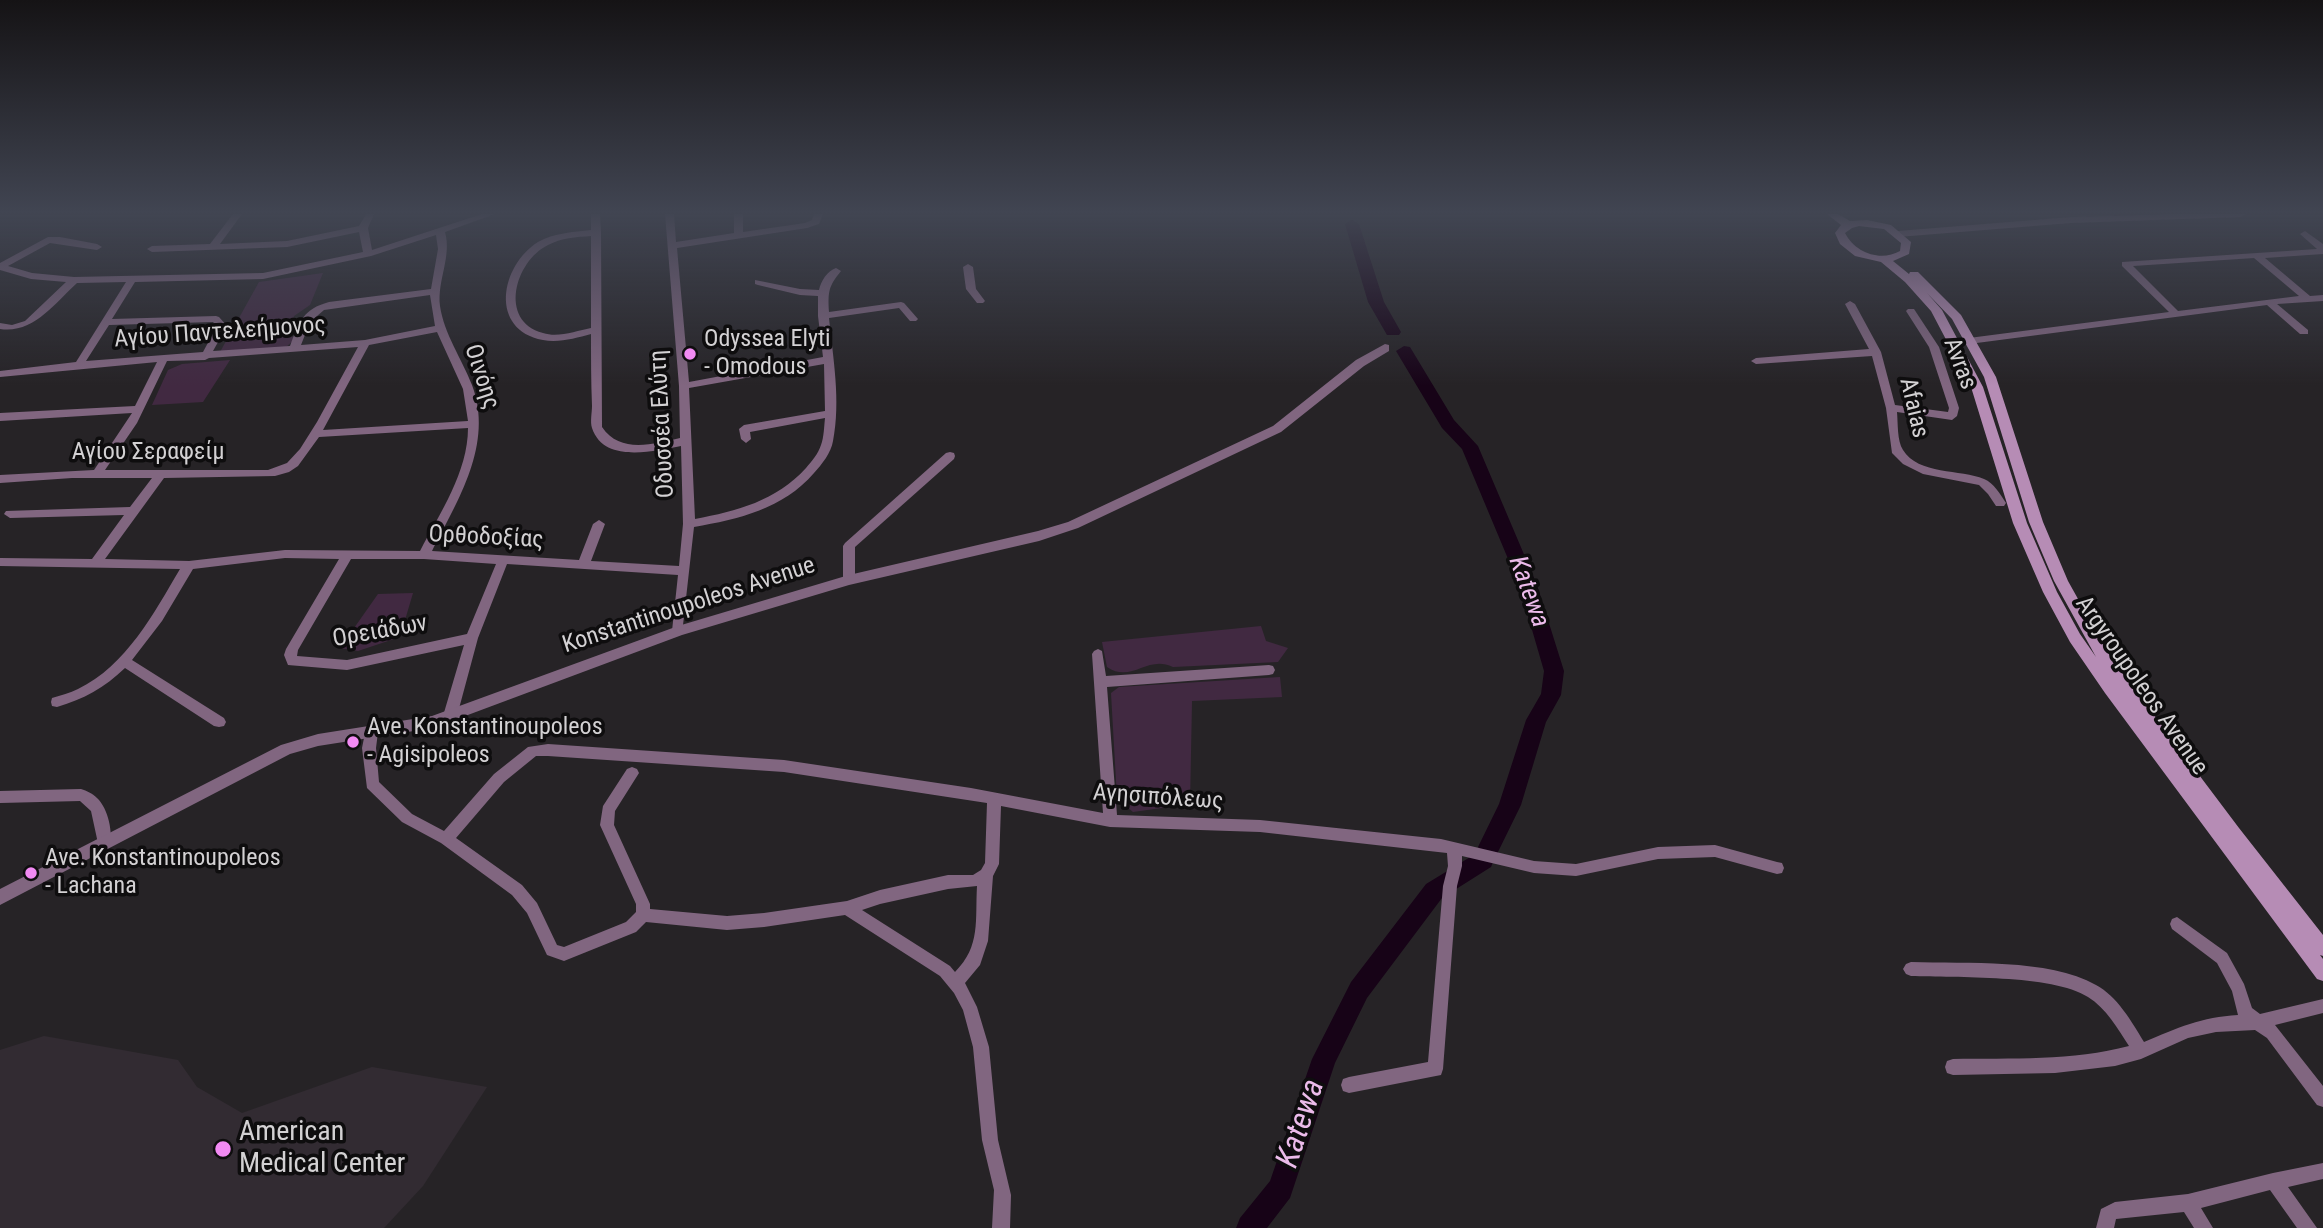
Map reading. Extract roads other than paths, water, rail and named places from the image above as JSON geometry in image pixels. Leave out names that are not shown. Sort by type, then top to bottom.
[{"type":"main road","name":"Argyroupoleos Avenue","points":[[1901,271],[1936,310],[1977,387],[2020,523],[2050,592],[2075,638],[2110,689],[2323,973]]},
{"type":"main road","name":"Argyroupoleos Avenue","points":[[1908,271],[1928,286],[1956,317],[1990,377],[2036,522],[2061,581],[2106,662],[2233,833],[2323,948]]},
{"type":"street","points":[[15,271],[31,276],[74,280],[263,276],[290,271]]},
{"type":"street","points":[[438,271],[433,292],[441,328]]},
{"type":"street","points":[[517,271],[512,282],[509,303],[514,317],[525,330],[542,337],[558,337],[597,330]]},
{"type":"street","points":[[596,271],[597,428],[604,439],[621,448],[632,449],[686,441]]},
{"type":"street","name":"Οδυσσέα Ελύτη","points":[[673,271],[684,386],[689,524],[678,631]]},
{"type":"street","points":[[689,524],[761,508],[797,484],[810,471],[828,442],[830,414],[823,293],[826,282],[836,271]]},
{"type":"street","points":[[969,271],[971,289],[980,301]]},
{"type":"street","points":[[2132,271],[2176,314]]},
{"type":"street","points":[[2275,271],[2307,298]]},
{"type":"street","points":[[79,365],[132,279]]},
{"type":"street","points":[[0,326],[21,327],[74,280]]},
{"type":"street","points":[[758,282],[777,282],[800,292],[823,293]]},
{"type":"street","points":[[294,349],[304,319],[315,309],[433,292]]},
{"type":"street","points":[[1969,341],[2269,302],[2323,298]]},
{"type":"street","points":[[2269,302],[2304,332]]},
{"type":"street","name":"Afaias","points":[[1850,304],[1876,352],[1891,408],[1896,450],[1907,460],[1927,471],[1982,482],[2000,503]]},
{"type":"street","points":[[823,316],[901,305],[913,319]]},
{"type":"street","name":"Avras","points":[[1891,408],[1952,416],[1954,408],[1934,347],[1911,312]]},
{"type":"street","points":[[104,322],[216,318],[222,326],[205,357]]},
{"type":"street","name":"Αγίου Παντελεήμονος","points":[[0,374],[79,365],[365,343],[441,328]]},
{"type":"street","name":"Οινόης","points":[[424,555],[470,463],[474,424],[467,388],[441,328]]},
{"type":"street","points":[[294,463],[314,434],[365,343]]},
{"type":"street","name":"Konstantinoupoleos Avenue","points":[[0,897],[286,749],[318,740],[409,727],[450,716],[678,631],[849,580],[1039,536],[1073,525],[1277,429],[1360,363],[1385,348]]},
{"type":"street","points":[[1756,360],[1876,352]]},
{"type":"street","points":[[96,475],[132,423],[163,359]]},
{"type":"street","points":[[684,386],[826,360]]},
{"type":"street","points":[[0,417],[138,409]]},
{"type":"street","points":[[746,439],[744,429],[830,414]]},
{"type":"street","points":[[314,434],[474,424]]},
{"type":"street","points":[[849,580],[849,546],[950,457]]},
{"type":"street","name":"Αγίου Σεραφείμ","points":[[0,479],[96,475],[268,474],[294,463]]},
{"type":"street","points":[[94,565],[160,475]]},
{"type":"street","points":[[10,514],[131,511]]},
{"type":"street","points":[[583,565],[599,524]]},
{"type":"street","name":"Ορθοδοξίας","points":[[0,562],[189,565],[285,554],[348,554],[424,555],[684,571]]},
{"type":"street","name":"Ορειάδων","points":[[348,554],[292,649],[292,661],[347,665],[472,638]]},
{"type":"street","points":[[450,716],[472,638],[503,560]]},
{"type":"street","points":[[57,702],[87,691],[125,662],[148,633],[189,565]]},
{"type":"street","points":[[1098,654],[1110,821]]},
{"type":"street","points":[[125,662],[173,696],[219,722]]},
{"type":"street","points":[[1100,682],[1269,670]]},
{"type":"street","points":[[371,732],[372,784],[407,818],[446,839],[517,890],[532,908],[552,950],[564,954],[631,927],[643,915],[643,904],[607,825],[608,810],[632,773]]},
{"type":"street","name":"Αγησιπόλεως","points":[[446,839],[499,778],[533,751],[784,766],[994,799],[1110,821],[1260,826],[1451,847],[1534,867],[1576,870],[1658,853],[1715,850],[1777,868]]},
{"type":"street","points":[[0,797],[81,795],[91,799],[99,807],[104,844]]},
{"type":"street","points":[[956,981],[974,961],[980,946],[982,894],[986,875],[992,864],[994,799]]},
{"type":"street","points":[[1349,1084],[1435,1069],[1450,886],[1455,864],[1455,852],[1451,847]]},
{"type":"street","points":[[643,915],[727,923],[847,908],[880,897],[948,882],[974,881],[986,875]]},
{"type":"street","points":[[847,908],[925,957],[956,981],[978,1027],[986,1072],[992,1157],[1002,1193],[1001,1228]]},
{"type":"street","points":[[2177,924],[2222,958],[2239,989],[2245,1013],[2273,1033],[2323,1099]]},
{"type":"street","points":[[1911,970],[2059,977],[2092,990],[2125,1026],[2141,1051]]},
{"type":"street","points":[[1953,1067],[2055,1065],[2115,1058],[2216,1024],[2259,1022],[2323,1006]]},
{"type":"street","points":[[2106,1222],[2115,1211],[2188,1203],[2323,1171]]},
{"type":"street","points":[[2273,1181],[2308,1228]]},
{"type":"street","points":[[2188,1203],[2204,1228]]},
{"type":"waterway","name":"Katewa","points":[[1367,271],[1376,302],[1393,332]]},
{"type":"waterway","name":"Katewa","points":[[1404,351],[1448,424],[1469,446],[1528,585],[1554,671],[1551,695],[1536,720],[1510,805],[1489,847]]},
{"type":"waterway","name":"Katewa","points":[[1250,1228],[1281,1189],[1324,1059],[1359,990],[1434,891],[1483,860]]},
{"type":"place","name":"Odyssea Elyti - Omodous","points":[[690,354]]},
{"type":"place","name":"Ave. Konstantinoupoleos - Agisipoleos","points":[[353,742]]},
{"type":"place","name":"Ave. Konstantinoupoleos - Lachana","points":[[31,873]]},
{"type":"place","name":"American Medical Center","points":[[223,1149]]}]
